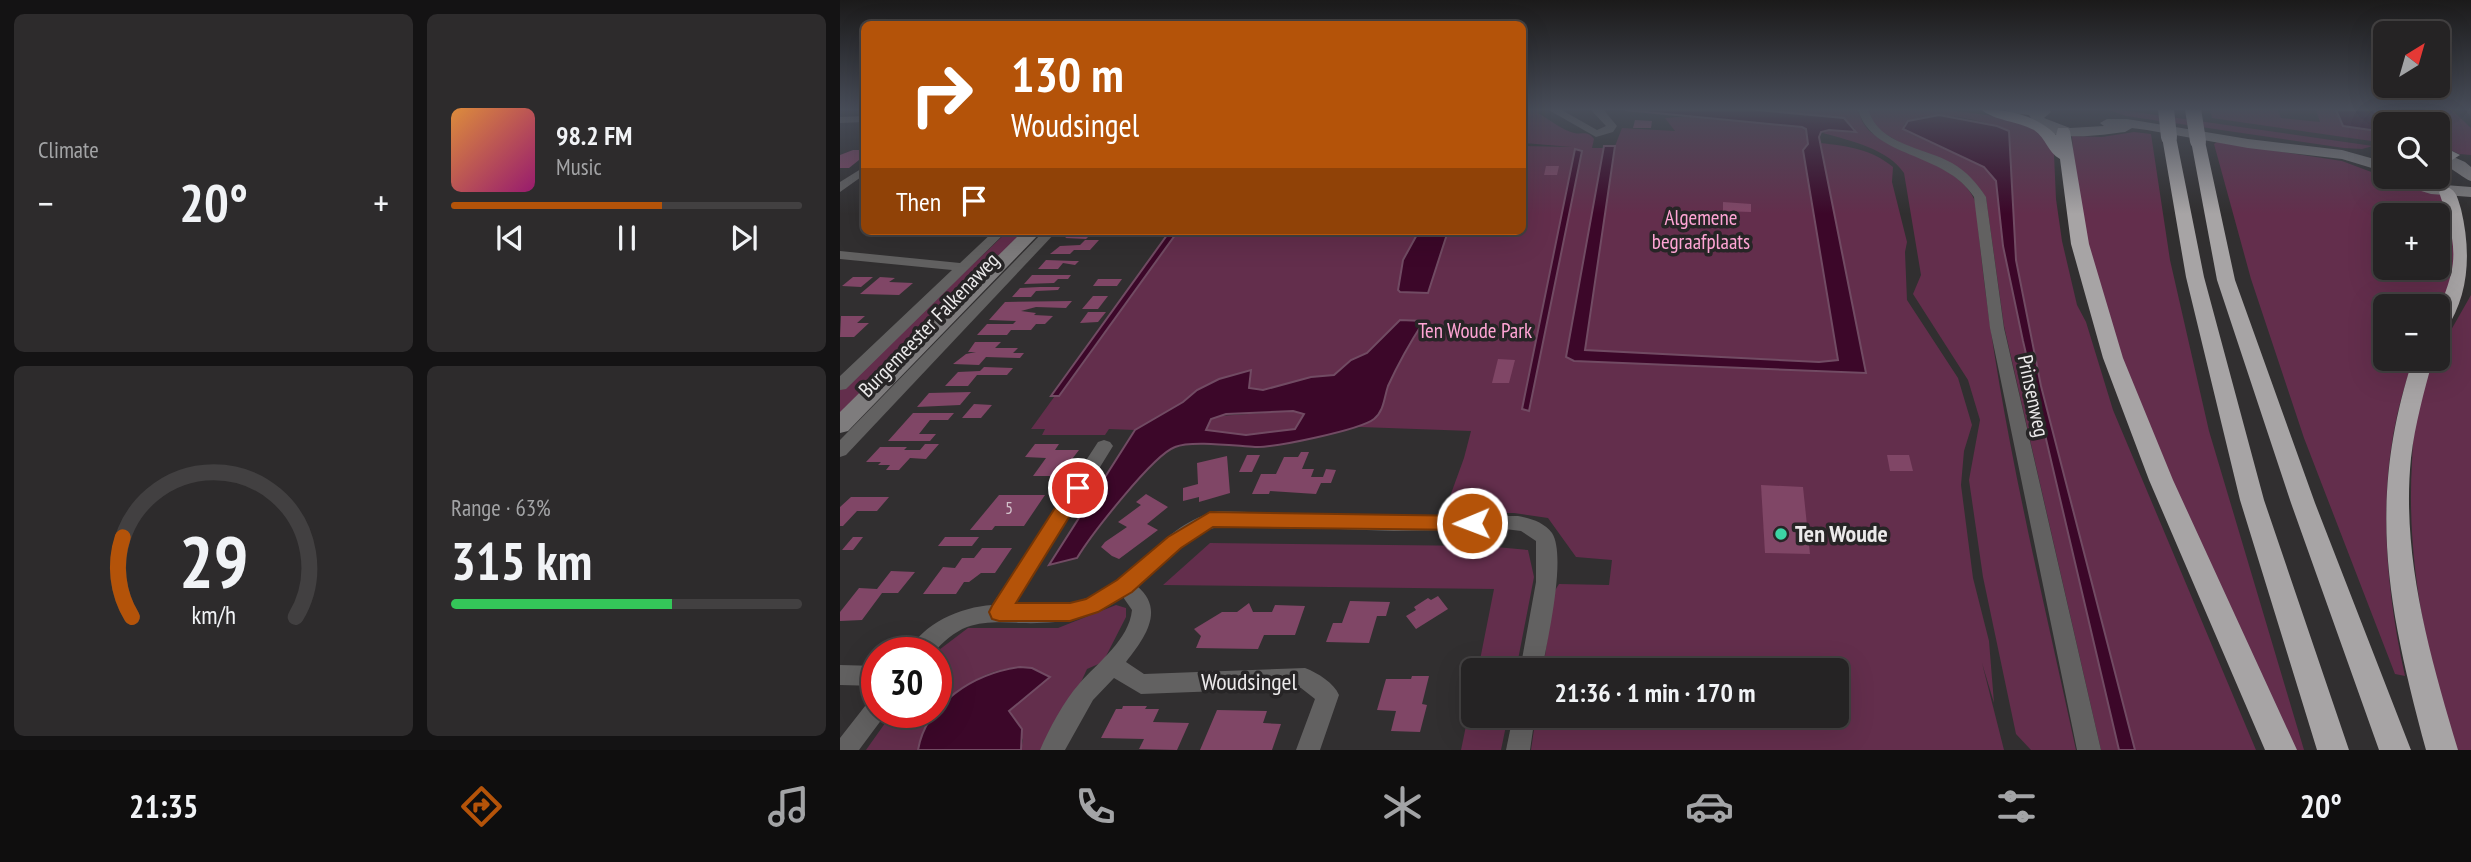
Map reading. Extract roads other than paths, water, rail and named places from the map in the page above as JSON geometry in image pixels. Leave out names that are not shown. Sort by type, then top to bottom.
[{"type":"highway","points":[[2057,144],[2059,153],[2068,158]]},
{"type":"highway","points":[[2065,144],[2071,199],[2080,244],[2113,358],[2161,480],[2281,750]]},
{"type":"highway","points":[[2166,144],[2195,277],[2252,500],[2333,750]]},
{"type":"highway","points":[[2199,144],[2227,280],[2304,503],[2395,750]]},
{"type":"highway","points":[[2450,305],[2458,290],[2467,254],[2455,190]]},
{"type":"highway","points":[[2419,371],[2405,412],[2400,443],[2396,483],[2398,547],[2411,633],[2442,750]]},
{"type":"main road","points":[[2253,144],[2373,161]]},
{"type":"main road","points":[[2264,144],[2373,161]]},
{"type":"main road","points":[[2450,158],[2471,173],[2467,184],[2455,190]]},
{"type":"main road","name":"Burgemeester Falkenaweg","points":[[840,425],[1029,235]]},
{"type":"street","name":"Prinsenweg","points":[[1901,144],[1948,166],[1970,182],[1980,197],[1997,328],[2089,750]]},
{"type":"street","points":[[840,188],[861,172]]},
{"type":"street","name":"Burgemeester Falkenaweg","points":[[840,385],[997,235]]},
{"type":"street","name":"Burgemeester Falkenaweg","points":[[840,451],[1048,235]]},
{"type":"street","points":[[840,256],[964,267]]},
{"type":"street","points":[[999,612],[1104,446]]},
{"type":"street","points":[[934,637],[951,624],[999,612],[1070,612],[1091,606],[1124,586],[1175,542],[1210,520],[1521,523],[1539,533],[1548,544],[1545,589],[1533,658]]},
{"type":"street","points":[[1052,750],[1085,693],[1112,666],[1137,629],[1143,611],[1140,601],[1124,586]]},
{"type":"street","name":"Woudsingel","points":[[1112,666],[1141,684],[1305,678],[1328,695],[1308,750]]},
{"type":"street","points":[[840,675],[861,676]]},
{"type":"street","points":[[845,750],[862,728]]},
{"type":"street","points":[[1518,750],[1522,728]]},
{"type":"place","name":"Ten Woude","points":[[1781,534]]},
{"type":"park label","name":"Algemene begraafplaats","points":[[1701,230]]},
{"type":"park label","name":"Ten Woude Park","points":[[1475,331]]}]
